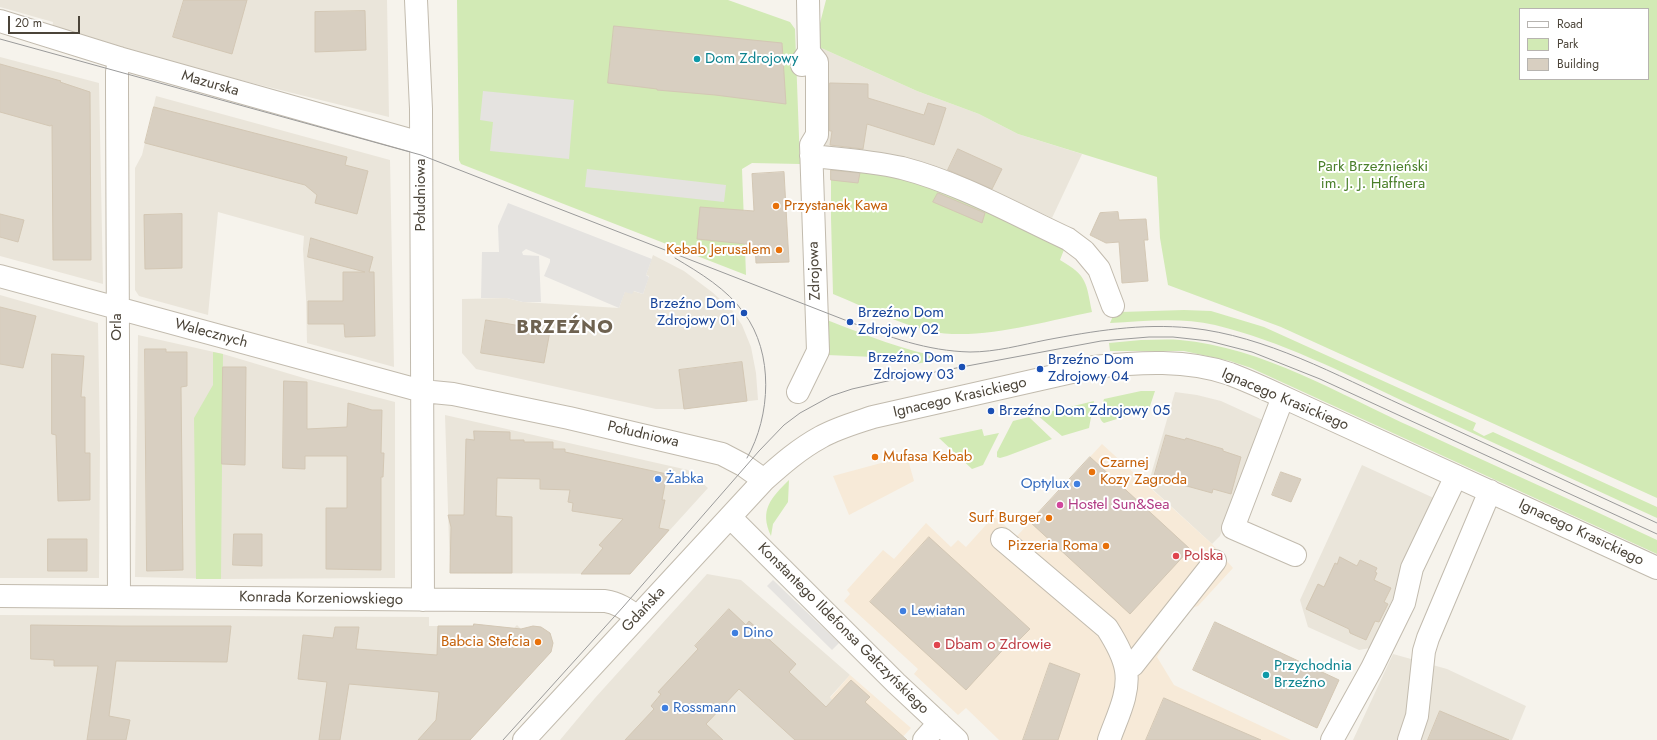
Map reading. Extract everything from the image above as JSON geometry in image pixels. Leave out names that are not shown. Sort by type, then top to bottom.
[{"type":"street","name":"Południowa","points":[[416,0],[421,110],[423,600]]},
{"type":"street","name":"Zdrojowa","points":[[798,392],[818,350],[811,151],[804,135],[803,106],[802,62],[809,52],[808,0]]},
{"type":"street","name":"Mazurska","points":[[0,21],[119,58],[421,144]]},
{"type":"street","name":"Orla","points":[[119,58],[117,78],[119,597]]},
{"type":"street","points":[[811,151],[903,169],[954,185],[1068,239],[1084,251],[1099,269],[1113,306]]},
{"type":"street","name":"Walecznych","points":[[0,276],[422,391]]},
{"type":"street","name":"Ignacego Krasickiego","points":[[764,480],[795,452],[822,436],[839,428],[873,417],[1094,367],[1127,363],[1168,363],[1199,366],[1229,374],[1284,396],[1657,568]]},
{"type":"street","name":"Południowa","points":[[422,391],[453,394],[568,418],[722,454],[743,465],[764,480]]},
{"type":"street","points":[[1284,396],[1233,528],[1295,555]]},
{"type":"street","points":[[1332,740],[1372,668],[1404,603],[1412,568],[1456,476]]},
{"type":"street","name":"Gdańska","points":[[524,740],[764,480]]},
{"type":"street","points":[[1409,740],[1417,716],[1424,651],[1428,638],[1490,491]]},
{"type":"street","name":"Konstantego Ildefonsa Gałczyńskiego","points":[[730,517],[896,683],[958,740]]},
{"type":"street","points":[[1002,539],[1107,628],[1116,642],[1126,670],[1125,694],[1109,740]]},
{"type":"street","points":[[1126,670],[1133,665],[1215,561]]},
{"type":"street","name":"Konrada Korzeniowskiego","points":[[0,596],[605,601],[614,602],[637,617]]},
{"type":"street","points":[[924,740],[939,723]]},
{"type":"shaded area","points":[[0,0],[387,0],[389,117],[240,80],[52,29],[53,22],[0,7]]},
{"type":"shaded area","points":[[819,47],[917,91],[979,114],[1018,134],[1082,154],[1052,218],[992,190],[823,151]]},
{"type":"shaded area","points":[[0,57],[99,83],[103,284],[0,256]]},
{"type":"shaded area","points":[[483,91],[574,100],[569,159],[490,151],[493,122],[480,120]]},
{"type":"shaded area","points":[[156,96],[390,160],[394,367],[307,343],[303,249],[304,236],[218,212],[208,315],[139,296],[135,290],[135,168],[142,155]]},
{"type":"shaded area","points":[[587,169],[726,185],[724,202],[585,187]]},
{"type":"shaded area","points":[[508,203],[652,259],[646,275],[649,277],[643,294],[634,291],[632,294],[625,292],[619,308],[544,276],[550,259],[526,249],[522,252],[523,255],[539,256],[541,302],[523,302],[507,298],[481,298],[482,252],[499,252],[498,226]]},
{"type":"shaded area","points":[[653,255],[684,271],[712,292],[732,310],[742,325],[751,347],[756,373],[758,400],[684,409],[656,409],[476,369],[462,353],[462,299],[507,298],[523,302],[619,308],[625,291],[633,291],[643,294],[649,276],[646,275]]},
{"type":"shaded area","points":[[0,295],[98,323],[100,445],[99,578],[0,578]]},
{"type":"shaded area","points":[[138,335],[223,354],[307,379],[395,402],[395,578],[221,579],[135,577]]},
{"type":"shaded area","points":[[1175,392],[1197,395],[1221,401],[1267,422],[1220,536],[1212,544],[1148,485]]},
{"type":"shaded area","points":[[445,415],[688,470],[708,488],[630,574],[450,573]]},
{"type":"shaded area","points":[[1102,444],[1212,544],[1233,568],[1198,606],[1186,610],[1157,657],[1174,685],[1291,740],[999,740],[966,708],[958,715],[914,674],[918,669],[844,601],[850,594],[847,590],[883,550],[894,559],[926,523],[951,547],[958,540],[966,547],[994,516],[1017,536]]},
{"type":"shaded area","points":[[907,456],[914,481],[849,515],[833,476]]},
{"type":"shaded area","points":[[1362,465],[1438,500],[1370,648],[1359,650],[1308,627],[1300,600]]},
{"type":"shaded area","points":[[707,574],[741,580],[850,675],[830,697],[844,710],[817,740],[560,740],[595,698]]},
{"type":"shaded area","points":[[773,580],[839,643],[832,650],[767,586]]},
{"type":"shaded area","points":[[0,615],[429,617],[429,626],[473,626],[474,624],[514,628],[517,625],[523,631],[533,626],[541,627],[550,633],[553,643],[551,652],[470,740],[0,740]]},
{"type":"shaded area","points":[[1393,654],[1447,669],[1526,706],[1512,740],[1353,740]]},
{"type":"shaded area","points":[[850,675],[911,728],[900,740],[817,740],[844,710],[830,698]]},
{"type":"green space","points":[[457,0],[728,0],[790,22],[795,29],[800,164],[752,163],[742,169],[746,275],[461,164],[459,160]]},
{"type":"green space","name":"Park Brzeźnieński im. J. J. Haffnera","points":[[826,0],[1657,0],[1657,498],[1281,327],[1168,285],[1160,238],[1157,177],[1018,134],[979,114],[917,91],[819,47],[819,27]]},
{"type":"green space","points":[[831,165],[873,170],[946,193],[1065,247],[1060,260],[1081,276],[1087,287],[1092,312],[1011,329],[968,334],[948,334],[905,324],[833,294]]},
{"type":"green space","points":[[1184,310],[1211,311],[1264,327],[1476,423],[1473,430],[1484,436],[1493,432],[1657,507],[1657,518],[1335,369],[1264,340],[1215,325],[1189,321],[1162,320],[1110,323],[1113,316],[1121,312]]},
{"type":"green space","points":[[827,320],[900,347],[946,358],[916,364],[874,357],[827,355]]},
{"type":"green space","points":[[1141,340],[1180,340],[1211,344],[1271,362],[1300,374],[1657,540],[1657,554],[1251,368],[1230,361],[1184,351],[1110,351],[1109,343]]},
{"type":"green space","points":[[213,352],[223,354],[221,579],[196,579],[194,418],[213,385]]},
{"type":"green space","points":[[1141,391],[1155,391],[1149,409],[1104,423],[1102,421],[1100,418],[1100,412],[1104,399]]},
{"type":"green space","points":[[1094,401],[1089,428],[1062,436],[1037,415]]},
{"type":"green space","points":[[1029,417],[1052,439],[1007,456],[1000,458],[997,457],[997,452],[1013,421]]},
{"type":"green space","points":[[982,429],[984,436],[999,433],[983,465],[972,469],[939,438]]},
{"type":"green space","points":[[789,480],[788,502],[773,524],[771,536],[766,519],[769,505],[772,499]]},
{"type":"building","points":[[184,0],[247,0],[232,54],[173,37]]},
{"type":"building","points":[[365,11],[366,50],[315,52],[315,12]]},
{"type":"building","name":"Dom Zdrojowy","points":[[614,26],[782,43],[786,104],[715,95],[657,90],[608,83]]},
{"type":"building","points":[[0,64],[61,81],[60,82],[90,92],[91,260],[53,260],[52,125],[50,126],[0,112]]},
{"type":"building","points":[[830,83],[868,84],[868,98],[924,115],[928,103],[946,108],[934,145],[867,124],[863,149],[830,145],[832,131],[830,131]]},
{"type":"building","points":[[154,107],[347,157],[345,165],[368,171],[357,214],[315,203],[317,195],[305,185],[145,143]]},
{"type":"building","points":[[958,149],[1002,169],[992,189],[948,170]]},
{"type":"building","points":[[831,170],[860,173],[858,183],[831,180]]},
{"type":"building","points":[[784,172],[789,262],[756,263],[755,245],[697,239],[700,207],[754,211],[752,174]]},
{"type":"building","points":[[938,193],[985,213],[982,223],[933,202]]},
{"type":"building","points":[[1118,212],[1119,220],[1146,219],[1148,240],[1144,240],[1148,281],[1122,283],[1119,242],[1106,243],[1090,235],[1100,213]]},
{"type":"building","points":[[0,214],[24,220],[18,242],[0,237]]},
{"type":"building","points":[[182,214],[182,268],[145,269],[144,215]]},
{"type":"building","points":[[311,238],[373,257],[369,272],[374,272],[375,336],[345,337],[344,324],[308,324],[308,301],[343,301],[343,272],[365,272],[308,257]]},
{"type":"building","points":[[0,307],[36,316],[23,368],[0,364]]},
{"type":"building","points":[[486,320],[550,331],[544,363],[481,353]]},
{"type":"building","points":[[145,349],[166,349],[166,352],[187,352],[187,386],[181,387],[183,570],[147,571]]},
{"type":"building","points":[[52,354],[84,356],[81,397],[85,397],[85,453],[90,453],[90,500],[58,501],[56,435],[52,434]]},
{"type":"building","points":[[742,362],[747,401],[684,409],[679,370]]},
{"type":"building","points":[[223,367],[246,367],[245,465],[222,464]]},
{"type":"building","points":[[284,381],[307,382],[307,429],[347,427],[348,403],[372,410],[382,410],[381,453],[384,453],[383,477],[381,477],[381,570],[326,569],[326,508],[347,508],[347,456],[305,456],[305,469],[283,468]]},
{"type":"building","points":[[474,431],[510,432],[510,440],[524,440],[524,442],[553,442],[553,449],[565,449],[565,452],[667,474],[662,500],[665,500],[659,528],[669,530],[630,574],[581,574],[603,548],[599,545],[623,519],[572,511],[573,503],[568,502],[570,490],[540,489],[540,479],[497,478],[496,516],[512,517],[512,573],[450,573],[451,527],[448,515],[464,515],[466,439],[474,440]]},
{"type":"building","points":[[1166,435],[1185,440],[1186,438],[1223,449],[1223,451],[1241,457],[1231,494],[1213,489],[1212,493],[1154,477]]},
{"type":"building","points":[[1090,457],[1190,549],[1130,614],[1030,522]]},
{"type":"building","points":[[1281,472],[1301,479],[1291,502],[1272,495]]},
{"type":"building","points":[[234,534],[262,534],[262,566],[233,565]]},
{"type":"building","points":[[929,537],[1030,629],[1014,645],[1010,642],[966,690],[870,602]]},
{"type":"building","points":[[48,539],[87,539],[87,571],[48,571]]},
{"type":"building","points":[[1340,557],[1357,566],[1360,560],[1377,568],[1375,572],[1377,573],[1374,580],[1391,588],[1384,602],[1388,604],[1379,622],[1375,621],[1366,640],[1350,633],[1349,629],[1306,609],[1318,584],[1324,587],[1335,563],[1337,564]]},
{"type":"building","points":[[729,609],[746,625],[749,621],[796,664],[789,672],[826,707],[851,680],[870,697],[865,702],[907,740],[795,740],[739,689],[706,724],[723,740],[625,740],[654,709],[651,706],[661,694],[658,692],[698,649],[695,646]]},
{"type":"building","name":"Przychodnia Brzeźno","points":[[1215,622],[1339,680],[1317,728],[1193,670]]},
{"type":"building","points":[[474,624],[521,629],[533,626],[541,627],[550,633],[553,643],[551,652],[470,740],[418,740],[436,720],[439,692],[349,684],[340,740],[319,740],[327,682],[298,679],[303,635],[333,638],[335,627],[359,627],[356,649],[437,655],[438,626],[473,626]]},
{"type":"building","points":[[31,625],[231,626],[227,662],[116,661],[109,716],[130,720],[126,740],[87,740],[98,666],[54,666],[54,660],[31,659]]},
{"type":"building","points":[[1050,663],[1080,674],[1058,740],[1023,740]]},
{"type":"building","points":[[1164,698],[1261,740],[1146,740]]},
{"type":"building","points":[[1440,711],[1509,740],[1428,740]]},
{"type":"tram line","points":[[0,39],[421,155],[865,328],[923,346],[954,351],[980,352],[999,350],[1100,331],[1154,326],[1191,328],[1219,332],[1246,339],[1300,358],[1657,523]]},
{"type":"tram line","points":[[675,258],[730,296],[744,313],[754,329],[764,365],[766,385],[765,404],[761,423],[747,458]]},
{"type":"tram line","points":[[503,740],[623,607],[759,451],[784,425],[800,413],[831,396],[852,389],[892,380],[1101,341],[1149,337],[1173,337],[1209,341],[1252,352],[1320,379],[1657,534]]},
{"type":"place","name":"Dom Zdrojowy","points":[[697,59]]},
{"type":"place","name":"Przystanek Kawa","points":[[776,206]]},
{"type":"place","name":"Kebab Jerusalem","points":[[779,250]]},
{"type":"place","name":"Brzeźno Dom Zdrojowy 01","points":[[744,313]]},
{"type":"place","name":"Brzeźno Dom Zdrojowy 02","points":[[850,322]]},
{"type":"place","name":"Brzeźno Dom Zdrojowy 03","points":[[962,367]]},
{"type":"place","name":"Brzeźno Dom Zdrojowy 04","points":[[1040,369]]},
{"type":"place","name":"Brzeźno Dom Zdrojowy 05","points":[[991,411]]},
{"type":"place","name":"Mufasa Kebab","points":[[875,457]]},
{"type":"place","name":"Czarnej Kozy Zagroda","points":[[1092,472]]},
{"type":"place","name":"Żabka","points":[[658,479]]},
{"type":"place","name":"Optylux","points":[[1077,484]]},
{"type":"place","name":"Hostel Sun&Sea","points":[[1060,505]]},
{"type":"place","name":"Surf Burger","points":[[1049,518]]},
{"type":"place","name":"Pizzeria Roma","points":[[1106,546]]},
{"type":"place","name":"Polska","points":[[1176,556]]},
{"type":"place","name":"Lewiatan","points":[[903,611]]},
{"type":"place","name":"Dino","points":[[735,633]]},
{"type":"place","name":"Babcia Stefcia","points":[[538,642]]},
{"type":"place","name":"Dbam o Zdrowie","points":[[937,645]]},
{"type":"place","name":"Przychodnia Brzeźno","points":[[1266,675]]},
{"type":"place","name":"Rossmann","points":[[665,708]]},
{"type":"district","name":"BRZEŹNO","points":[[565,328]]}]
